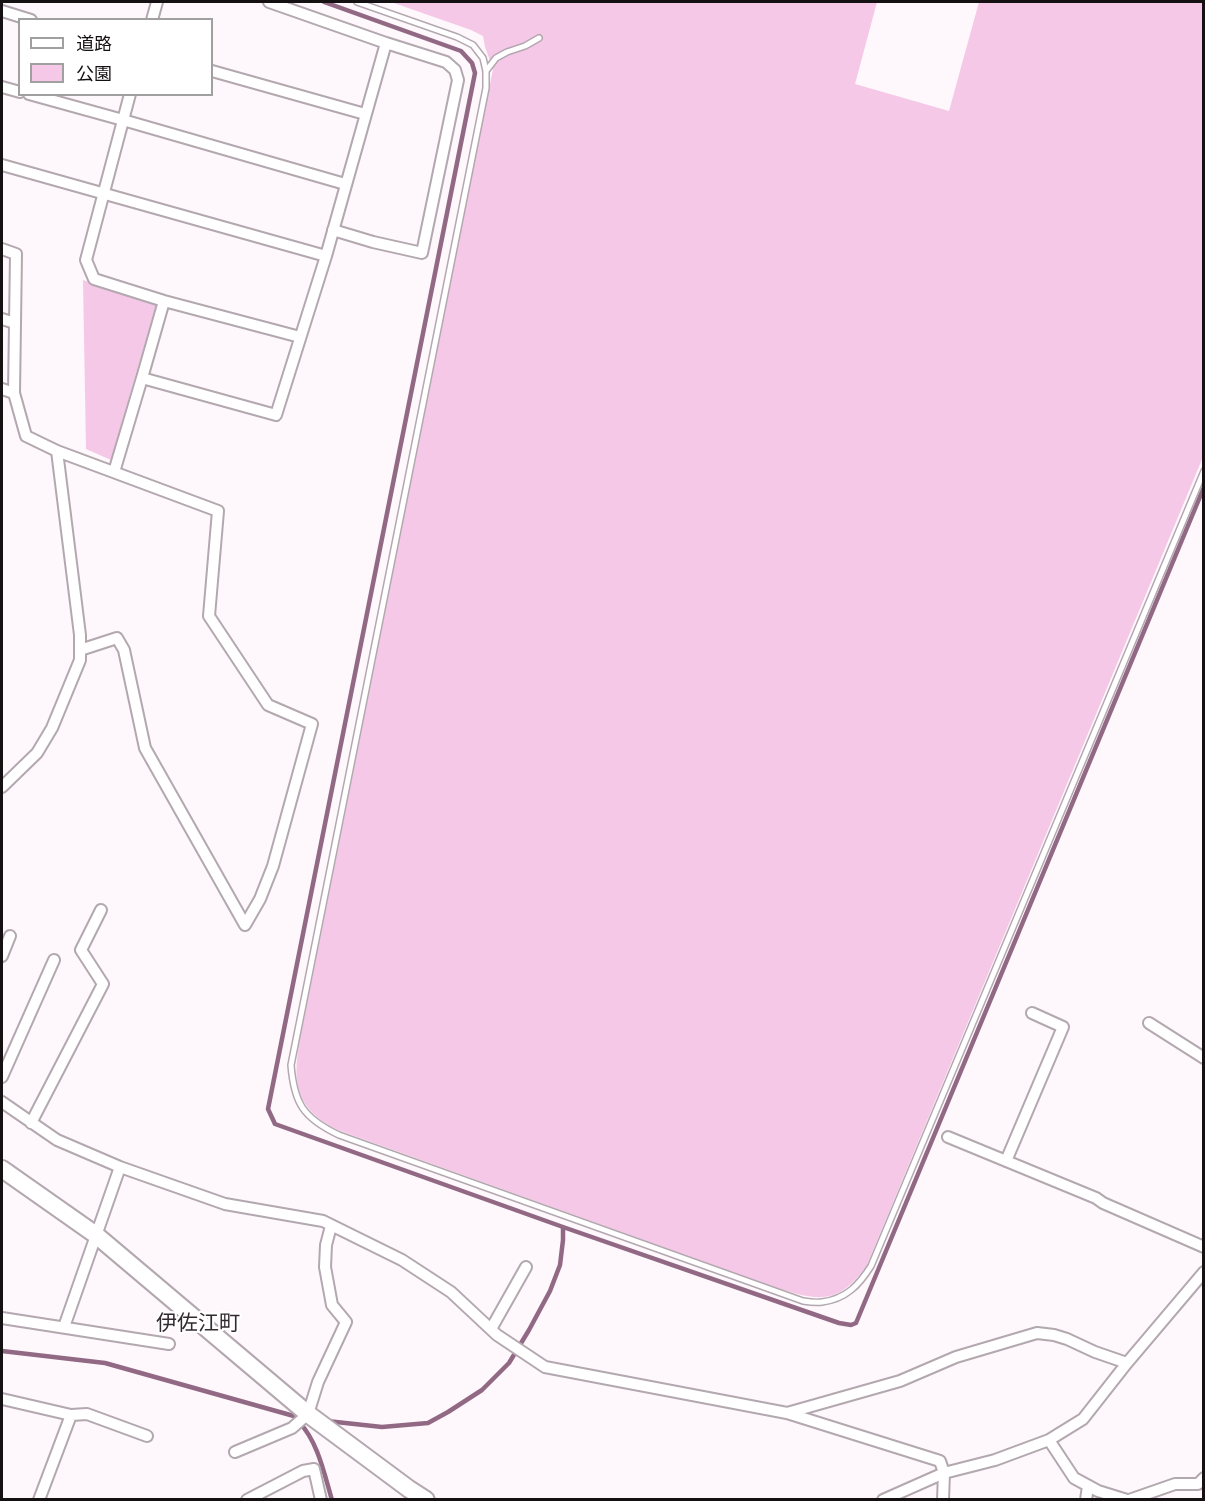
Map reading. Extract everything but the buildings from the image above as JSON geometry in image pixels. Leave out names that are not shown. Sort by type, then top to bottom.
[{"type":"street","points":[[153,18],[157,2]]},
{"type":"street","points":[[268,2],[446,62],[455,70],[458,80],[422,253],[333,230]]},
{"type":"street","points":[[2,11],[25,18]]},
{"type":"street","points":[[142,378],[276,415],[326,256],[386,43]]},
{"type":"street","points":[[213,71],[365,114]]},
{"type":"street","points":[[2,87],[18,91]]},
{"type":"street","points":[[36,96],[345,184]]},
{"type":"street","points":[[129,96],[86,260],[94,279],[164,301],[300,338]]},
{"type":"street","points":[[2,165],[326,256]]},
{"type":"street","points":[[2,249],[16,254],[15,393],[26,436],[57,451],[218,511],[209,616],[268,705],[312,724],[273,866],[260,899],[245,925],[145,748],[124,650],[117,638],[80,650]]},
{"type":"street","points":[[114,472],[164,301]]},
{"type":"street","points":[[2,319],[15,323]]},
{"type":"street","points":[[2,389],[15,393]]},
{"type":"street","points":[[2,787],[37,753],[52,728],[80,660],[79,623],[57,451]]},
{"type":"street","points":[[32,1123],[103,984],[81,950],[101,910]]},
{"type":"street","points":[[2,956],[10,936]]},
{"type":"street","points":[[2,1077],[54,960]]},
{"type":"street","points":[[1006,1161],[1063,1027],[1032,1013]]},
{"type":"street","points":[[1149,1023],[1203,1058]]},
{"type":"street","points":[[2,1102],[57,1140],[120,1167],[225,1204],[323,1221],[412,1266],[451,1292],[497,1335],[545,1367],[787,1413],[940,1461],[944,1473],[943,1500]]},
{"type":"street","points":[[948,1137],[1096,1198],[1203,1247]]},
{"type":"street","points":[[64,1328],[120,1167]]},
{"type":"street","points":[[2,1168],[96,1235],[308,1414],[426,1500]]},
{"type":"street","points":[[235,1452],[292,1428],[308,1414],[318,1382],[346,1322],[332,1305],[326,1267],[326,1245],[331,1226]]},
{"type":"street","points":[[491,1329],[526,1267]]},
{"type":"street","points":[[883,1500],[944,1473],[995,1460],[1049,1440],[1083,1419],[1203,1272]]},
{"type":"street","points":[[2,1318],[169,1344]]},
{"type":"street","points":[[787,1413],[900,1381],[956,1357],[1037,1333],[1068,1339],[1095,1353],[1127,1363]]},
{"type":"street","points":[[2,1399],[71,1414],[87,1414],[147,1436]]},
{"type":"street","points":[[39,1500],[71,1414]]},
{"type":"street","points":[[1049,1440],[1074,1478],[1098,1491],[1128,1500],[1175,1484],[1198,1484],[1203,1478]]},
{"type":"street","points":[[247,1500],[303,1471],[314,1469],[321,1500]]},
{"type":"street","points":[[1086,1500],[1088,1486]]},
{"type":"lane","points":[[357,2],[457,37],[473,45],[483,58],[486,88],[291,1065],[293,1086],[298,1101],[309,1116],[323,1127],[350,1139],[803,1301],[822,1302],[838,1298],[853,1290],[871,1266],[1203,471]]},
{"type":"lane","points":[[486,70],[496,58],[539,38]]},
{"type":"green space","points":[[391,2],[877,2],[855,84],[949,111],[979,2],[1203,2],[1203,457],[867,1265],[848,1287],[838,1293],[818,1297],[780,1289],[338,1130],[313,1113],[300,1093],[297,1068],[300,1039],[493,69],[483,36]]},
{"type":"green space","points":[[83,280],[156,304],[111,460],[86,449]]},
{"type":"waterway","points":[[324,2],[461,51],[472,63],[475,73],[268,1109],[275,1124],[839,1323],[851,1325],[856,1323],[1204,487]]},
{"type":"waterway","points":[[327,1421],[382,1427],[428,1423],[482,1390],[509,1363],[550,1291],[560,1265],[563,1227]]},
{"type":"waterway","points":[[2,1351],[105,1363],[301,1418]]},
{"type":"waterway","points":[[299,1422],[316,1448],[332,1500]]},
{"type":"district","name":"伊佐江町","points":[[198,1325]]}]
